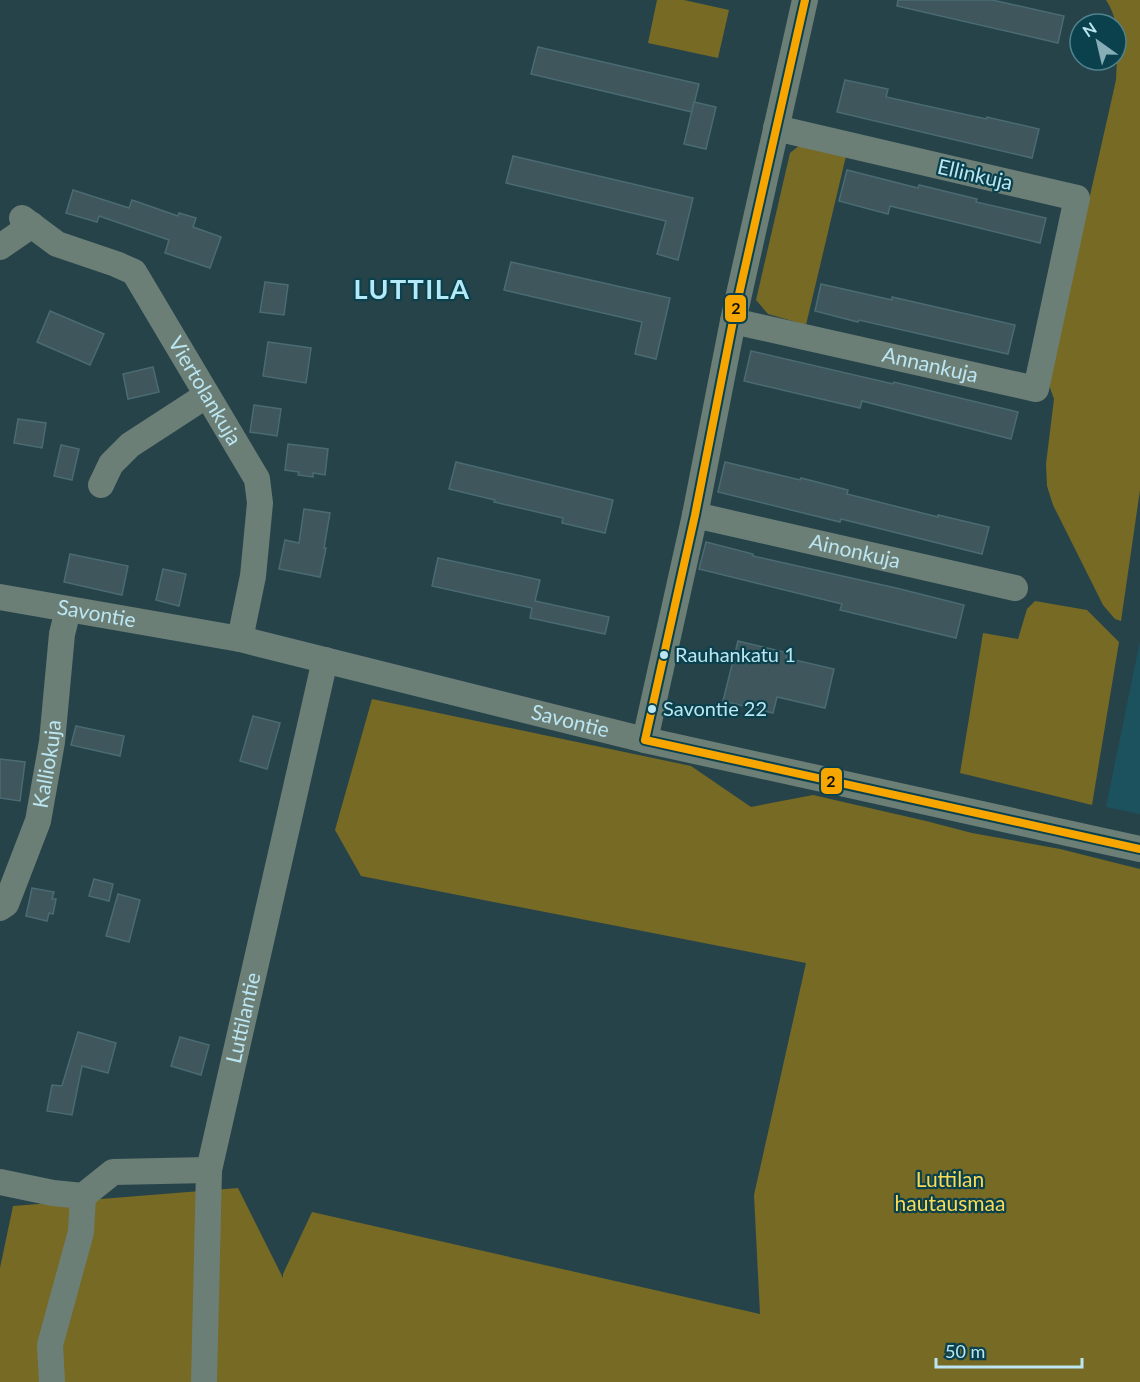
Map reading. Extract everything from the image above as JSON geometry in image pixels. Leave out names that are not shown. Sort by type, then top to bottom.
[{"type":"street","points":[[645,740],[695,515],[733,321],[805,0]]},
{"type":"street","name":"Ellinkuja","points":[[776,128],[1077,198],[1056,297]]},
{"type":"street","name":"Viertolankuja","points":[[0,247],[27,222],[57,244],[134,272],[257,479],[260,503],[253,576],[240,639]]},
{"type":"street","name":"Annankuja","points":[[733,321],[1036,389],[1056,297]]},
{"type":"street","points":[[100,485],[111,464],[130,445],[207,395]]},
{"type":"street","name":"Ainonkuja","points":[[695,515],[1015,588]]},
{"type":"street","name":"Savontie","points":[[0,597],[240,639],[645,740],[1140,849]]},
{"type":"street","name":"Kalliokuja","points":[[0,908],[6,904],[38,821],[52,742],[62,634],[68,610]]},
{"type":"street","name":"Luttilantie","points":[[204,1382],[209,1170],[325,660]]},
{"type":"street","points":[[0,1182],[53,1193],[83,1196],[112,1172],[209,1170]]},
{"type":"street","points":[[52,1382],[50,1346],[81,1232],[83,1196]]},
{"type":"shaded area","points":[[1140,641],[1140,814],[1106,807]]},
{"type":"green space","points":[[657,0],[684,0],[729,10],[718,58],[648,43]]},
{"type":"green space","points":[[1106,0],[1140,0],[1140,490],[1121,621],[1115,619],[1103,605],[1053,505],[1047,486],[1046,464],[1054,399],[1049,385],[1050,373],[1116,72],[1128,72],[1128,12],[1112,12]]},
{"type":"green space","points":[[800,145],[846,156],[806,325],[768,314],[756,300],[790,153]]},
{"type":"green space","points":[[1035,601],[1087,610],[1119,642],[1092,805],[960,773],[983,633],[1018,639],[1027,609]]},
{"type":"green space","name":"Luttilan hautausmaa","points":[[372,699],[691,766],[751,807],[813,795],[972,833],[1060,849],[1140,869],[1140,1382],[0,1382],[0,1268],[13,1206],[238,1188],[283,1278],[312,1212],[760,1314],[754,1195],[806,963],[361,876],[335,830]]},
{"type":"building","points":[[898,0],[992,0],[1064,16],[1058,43],[897,6]]},
{"type":"building","points":[[538,47],[699,84],[692,112],[531,74]]},
{"type":"building","points":[[845,80],[888,89],[886,97],[1039,129],[1032,158],[837,112]]},
{"type":"building","points":[[694,102],[716,107],[706,149],[684,144]]},
{"type":"building","points":[[513,156],[693,198],[678,260],[657,254],[666,221],[506,183]]},
{"type":"building","points":[[847,170],[918,188],[919,185],[977,199],[976,202],[1046,218],[1040,243],[890,206],[888,214],[839,201]]},
{"type":"building","points":[[73,190],[129,208],[132,200],[178,216],[179,213],[196,218],[193,227],[221,237],[210,268],[165,253],[169,240],[99,216],[97,222],[66,213]]},
{"type":"building","points":[[511,262],[670,298],[656,359],[635,354],[642,322],[504,290]]},
{"type":"building","points":[[265,282],[288,285],[284,315],[260,312]]},
{"type":"building","points":[[821,284],[892,300],[892,297],[1015,325],[1008,354],[815,311]]},
{"type":"building","points":[[50,311],[104,334],[90,365],[37,342]]},
{"type":"building","points":[[268,342],[311,348],[306,383],[263,376]]},
{"type":"building","points":[[751,351],[1018,412],[1011,439],[862,401],[860,408],[744,381]]},
{"type":"building","points":[[153,367],[159,392],[128,399],[123,374]]},
{"type":"building","points":[[254,405],[281,409],[277,436],[250,432]]},
{"type":"building","points":[[18,419],[46,423],[42,448],[14,443]]},
{"type":"building","points":[[288,444],[328,449],[325,475],[313,473],[313,477],[285,470]]},
{"type":"building","points":[[61,445],[79,449],[72,480],[54,476]]},
{"type":"building","points":[[456,462],[613,500],[605,533],[562,523],[563,518],[449,489]]},
{"type":"building","points":[[725,462],[800,480],[801,478],[848,490],[847,494],[938,517],[938,515],[989,527],[982,554],[841,519],[840,522],[718,492]]},
{"type":"building","points":[[304,509],[330,513],[320,577],[279,569],[285,540],[299,543]]},
{"type":"building","points":[[706,542],[753,554],[753,556],[964,605],[956,638],[840,610],[842,604],[699,569]]},
{"type":"building","points":[[70,554],[128,566],[122,595],[64,582]]},
{"type":"building","points":[[438,558],[540,580],[535,601],[609,617],[605,634],[530,618],[532,608],[432,586]]},
{"type":"building","points":[[163,569],[186,574],[179,606],[156,600]]},
{"type":"building","points":[[738,641],[788,653],[786,658],[834,669],[825,708],[777,697],[773,713],[723,701]]},
{"type":"building","points":[[253,716],[280,723],[267,769],[240,761]]},
{"type":"building","points":[[76,726],[124,736],[120,756],[71,745]]},
{"type":"building","points":[[0,759],[25,762],[20,801],[0,798]]},
{"type":"building","points":[[94,879],[113,884],[109,901],[89,896]]},
{"type":"building","points":[[32,888],[54,892],[52,899],[56,899],[53,914],[49,913],[47,921],[26,916]]},
{"type":"building","points":[[118,894],[140,900],[129,942],[106,936]]},
{"type":"building","points":[[78,1032],[116,1043],[108,1073],[82,1066],[72,1115],[47,1111],[52,1085],[62,1086]]},
{"type":"building","points":[[180,1037],[209,1045],[201,1075],[171,1066]]},
{"type":"transit line","name":"2","points":[[805,0],[733,321],[695,515],[645,740],[1140,849]]},
{"type":"place","name":"Rauhankatu 1","points":[[664,655]]},
{"type":"place","name":"Savontie 22","points":[[652,709]]},
{"type":"district","name":"LUTTILA","points":[[412,290]]}]
